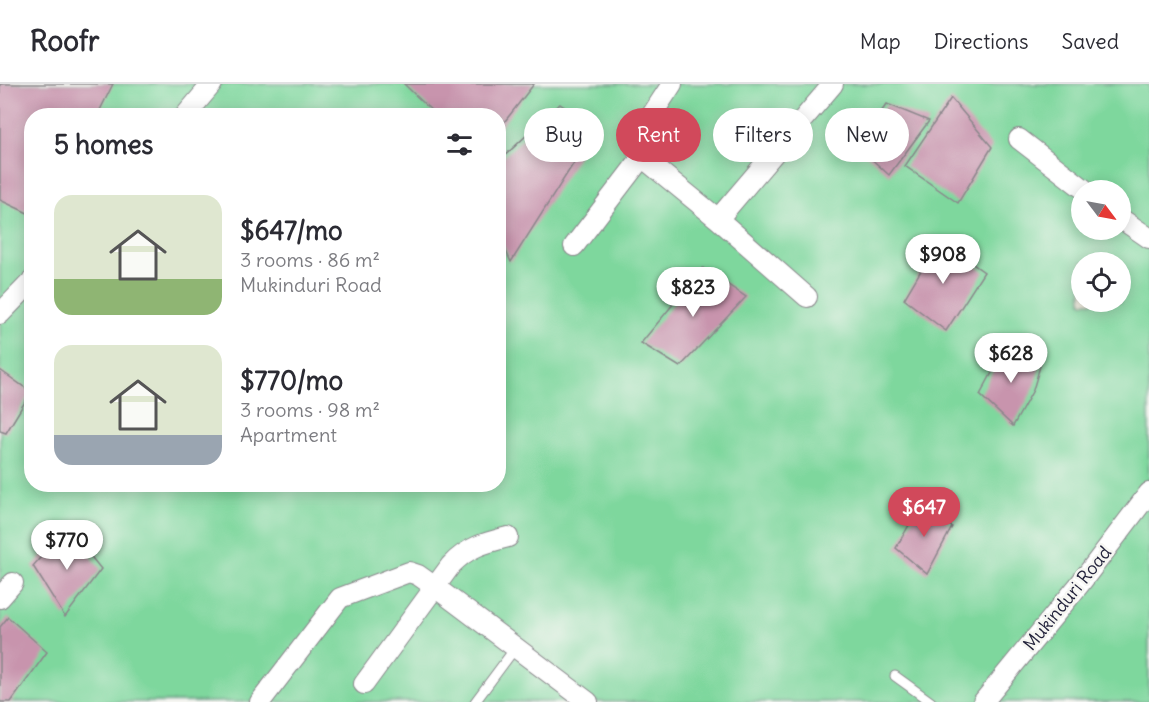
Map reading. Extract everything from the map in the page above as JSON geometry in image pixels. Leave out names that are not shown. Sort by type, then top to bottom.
[{"type":"street","points":[[192,108],[212,84]]},
{"type":"street","points":[[657,108],[672,84]]},
{"type":"street","points":[[718,219],[833,84]]},
{"type":"street","points":[[1019,139],[1072,180]]},
{"type":"street","points":[[574,246],[638,162]]},
{"type":"street","points":[[648,162],[718,219],[807,297]]},
{"type":"street","points":[[1131,226],[1149,238]]},
{"type":"street","points":[[0,314],[24,289]]},
{"type":"street","name":"Mukinduri Road","points":[[983,702],[1079,585],[1149,493]]},
{"type":"street","points":[[364,684],[462,552],[508,537]]},
{"type":"street","points":[[260,702],[340,598],[410,572],[435,587],[588,702]]},
{"type":"street","points":[[0,598],[13,583]]},
{"type":"lane","points":[[475,702],[516,647]]},
{"type":"lane","points":[[895,676],[932,702]]},
{"type":"green space","points":[[0,84],[1149,84],[1149,702],[0,702]]},
{"type":"building","points":[[0,84],[113,84],[101,108],[24,108],[24,211],[0,200]]},
{"type":"building","points":[[404,84],[534,84],[506,120],[506,108],[429,108]]},
{"type":"building","points":[[951,98],[992,147],[958,203],[905,166]]},
{"type":"building","points":[[887,104],[897,108],[884,108]]},
{"type":"building","points":[[909,113],[929,121],[909,148]]},
{"type":"building","points":[[524,138],[524,162],[574,162],[511,262],[506,251],[506,155]]},
{"type":"building","points":[[875,162],[899,162],[889,175]]},
{"type":"building","points":[[939,240],[984,272],[946,331],[904,299]]},
{"type":"building","points":[[703,268],[746,297],[680,367],[641,343]]},
{"type":"building","points":[[1007,345],[1041,363],[1033,390],[1013,426],[980,395]]},
{"type":"building","points":[[0,370],[24,387],[24,403],[6,433],[0,431]]},
{"type":"building","points":[[921,504],[952,527],[927,574],[896,548]]},
{"type":"building","points":[[67,527],[101,569],[65,617],[33,566]]},
{"type":"building","points":[[8,617],[47,652],[11,702],[0,702],[0,627]]}]
